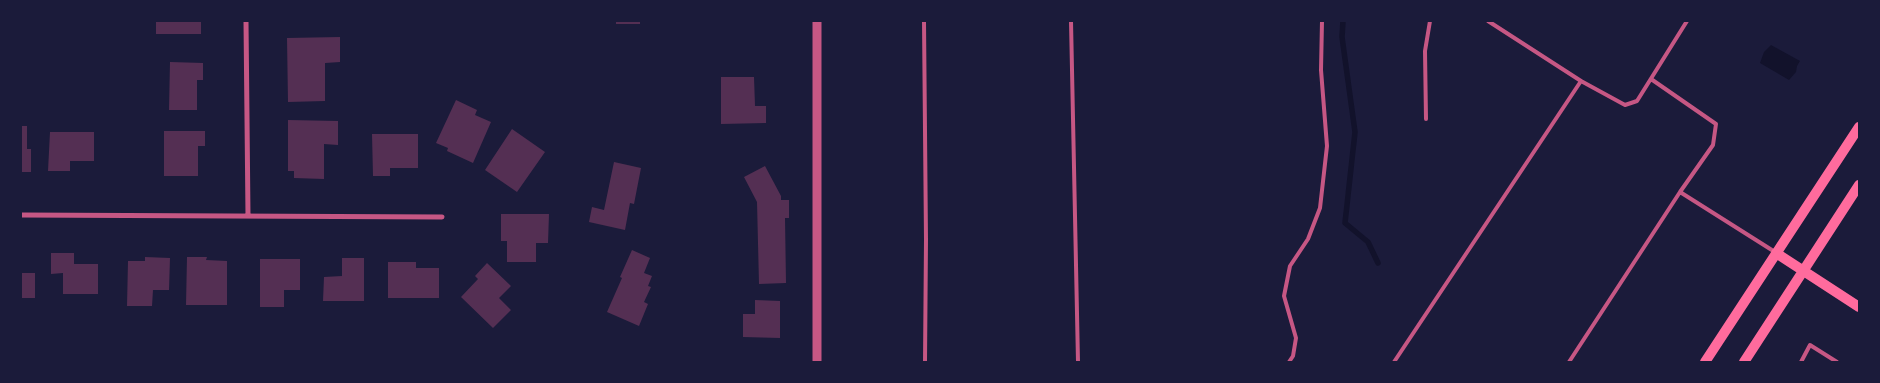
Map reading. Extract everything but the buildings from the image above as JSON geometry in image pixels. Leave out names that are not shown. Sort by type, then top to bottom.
[{"type":"main road","points":[[1705,362],[1859,127]]},
{"type":"main road","points":[[1744,362],[1859,185]]},
{"type":"main road","points":[[1776,253],[1859,307]]},
{"type":"street","points":[[246,21],[248,216]]},
{"type":"street","points":[[816,362],[817,21]]},
{"type":"street","points":[[21,215],[442,217]]},
{"type":"lane","points":[[924,21],[925,362]]},
{"type":"lane","points":[[1071,21],[1078,362]]},
{"type":"lane","points":[[1288,362],[1293,356],[1296,338],[1284,296],[1290,266],[1308,239],[1320,208],[1326,146],[1321,70],[1322,21]]},
{"type":"lane","points":[[1426,118],[1425,51],[1430,21]]},
{"type":"lane","points":[[1488,21],[1580,81],[1626,106],[1638,101],[1687,21]]},
{"type":"lane","points":[[1569,362],[1680,192],[1713,145],[1716,124],[1651,79]]},
{"type":"lane","points":[[1394,362],[1580,81]]},
{"type":"lane","points":[[1680,192],[1776,253]]},
{"type":"lane","points":[[1800,362],[1810,345],[1837,362]]},
{"type":"shaded area","points":[[1771,45],[1800,61],[1796,72],[1789,80],[1760,63],[1764,52]]},
{"type":"waterway","points":[[1343,21],[1342,37],[1355,132],[1345,223],[1368,242],[1378,263]]}]
